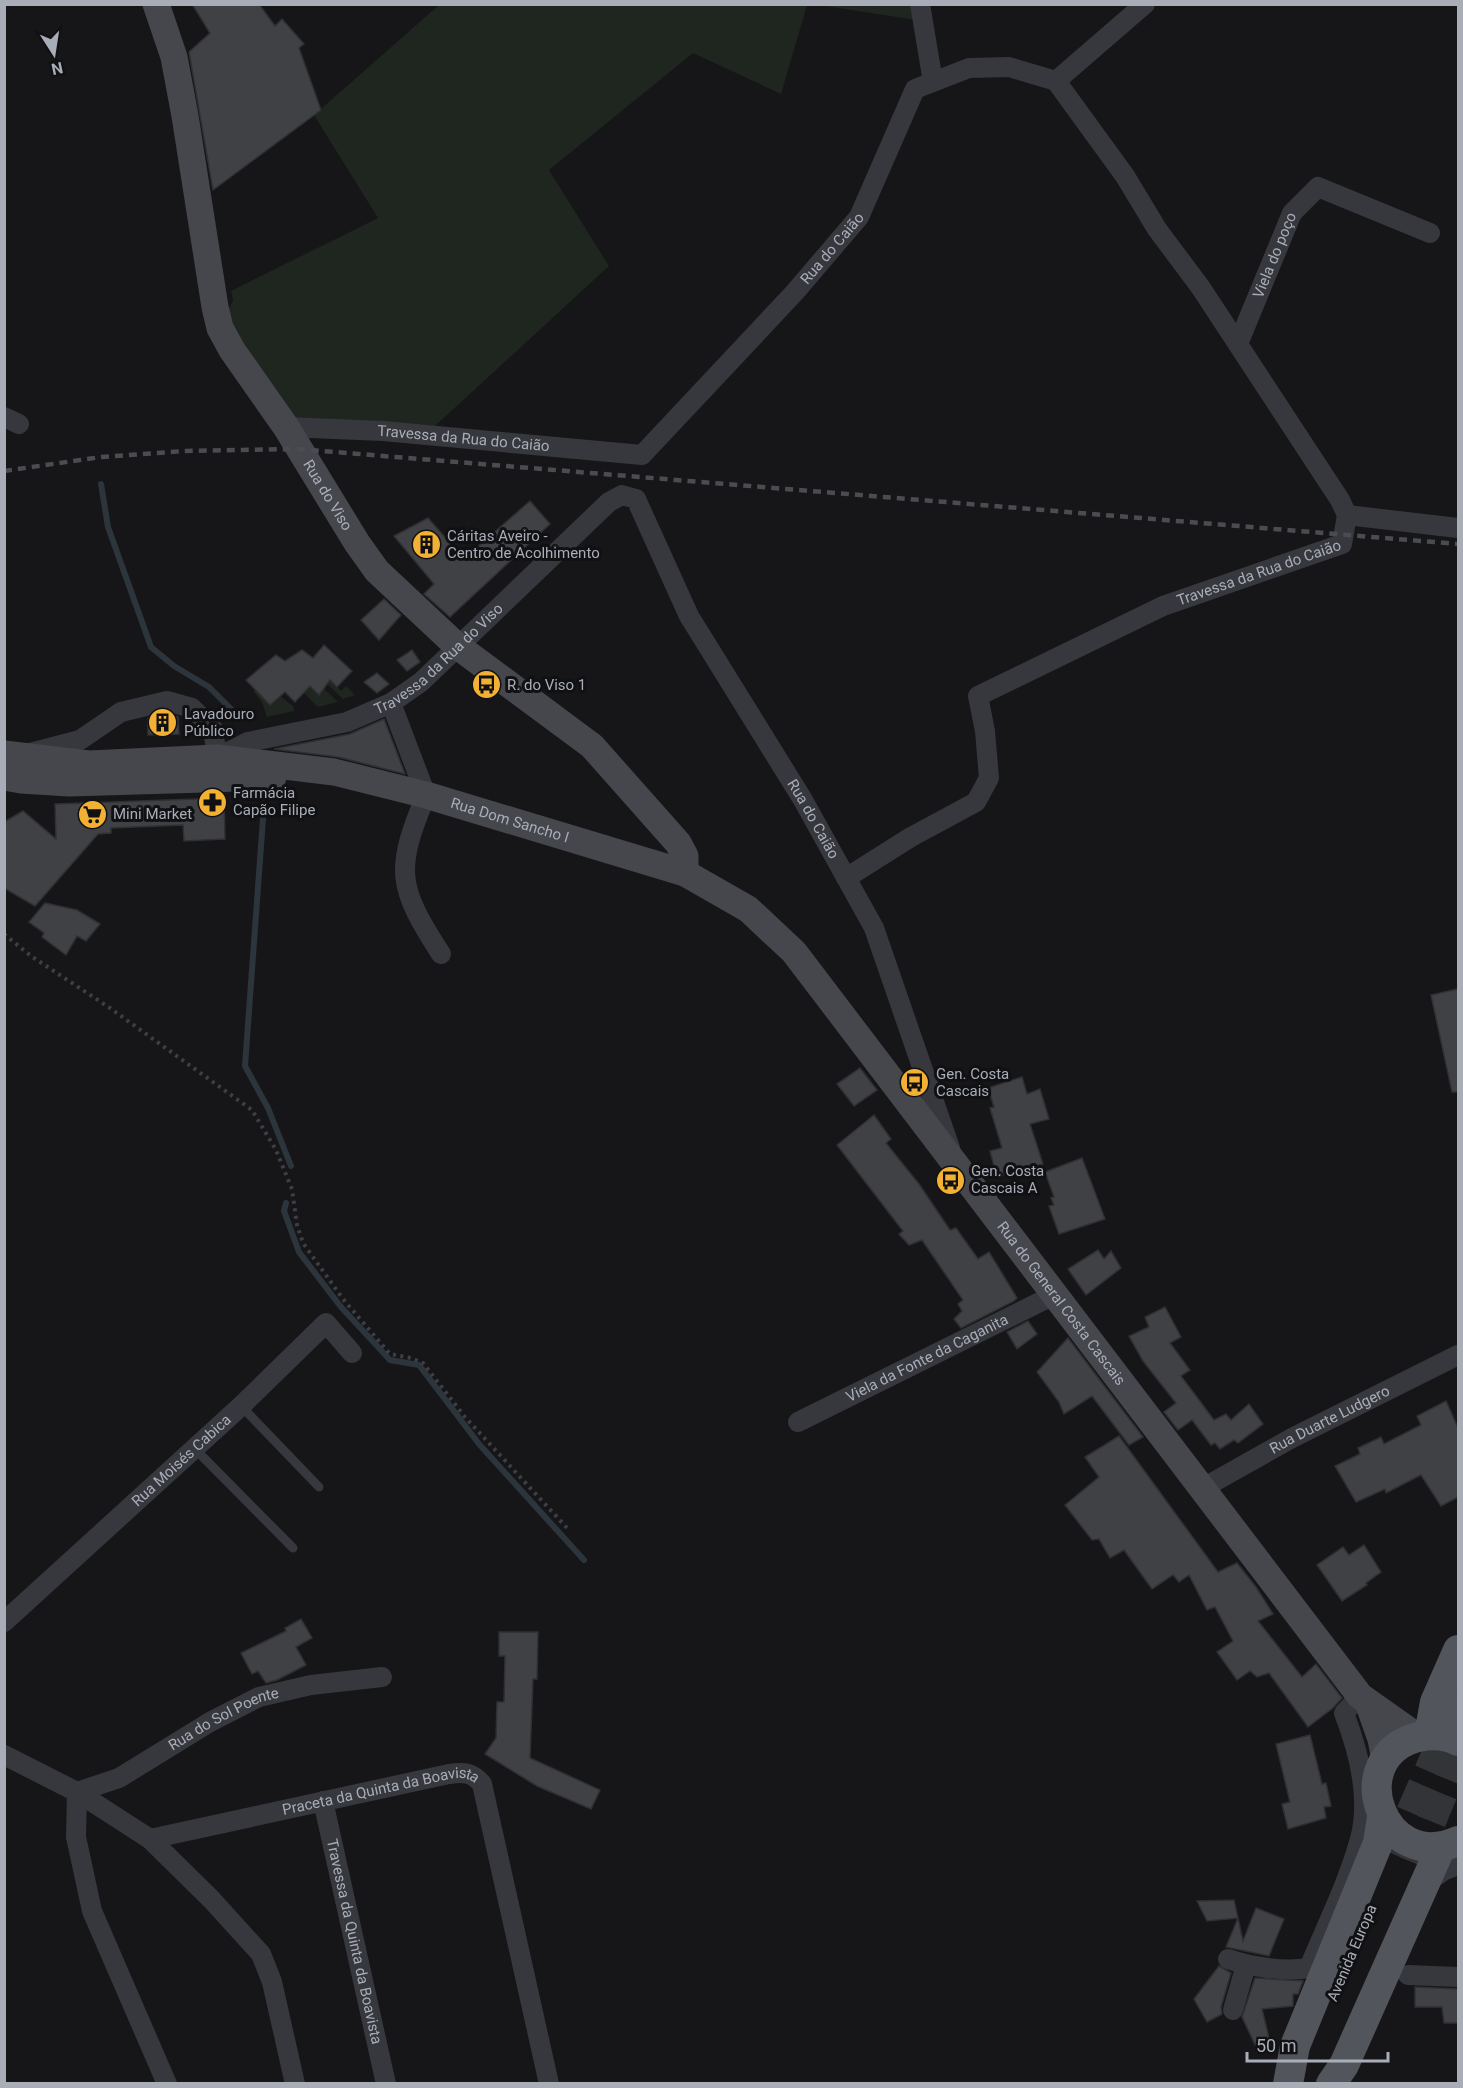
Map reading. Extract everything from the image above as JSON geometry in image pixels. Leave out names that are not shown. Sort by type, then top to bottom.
[{"type":"main road","name":"Rua do Viso","points":[[156,4],[174,57],[220,328],[232,350],[286,427],[377,572],[456,645],[577,734],[606,759],[678,843],[685,856],[685,873]]},
{"type":"main road","name":"Rua Dom Sancho I","points":[[9,770],[217,758],[334,772],[426,795],[685,873]]},
{"type":"main road","name":"Rua Dom Sancho I","points":[[9,770],[69,783],[334,772]]},
{"type":"main road","name":"Rua do General Costa Cascais","points":[[685,873],[748,909],[794,952],[958,1170],[1373,1706],[1385,1760]]},
{"type":"main road","points":[[1442,1723],[1458,1650]]},
{"type":"main road","name":"Rua do General Costa Cascais","points":[[1373,1706],[1442,1723]]},
{"type":"main road","points":[[1373,1706],[1421,1711],[1442,1723]]},
{"type":"main road","points":[[1442,1723],[1406,1740],[1385,1760],[1377,1778],[1376,1798],[1382,1817],[1392,1831],[1407,1842],[1423,1847],[1453,1850]]},
{"type":"main road","points":[[1291,2084],[1295,2046],[1378,1843],[1382,1817]]},
{"type":"main road","points":[[1331,2084],[1344,2065],[1410,1867],[1453,1850]]},
{"type":"main road","name":"Avenida Europa","points":[[1291,2084],[1410,1867]]},
{"type":"main road","name":"Avenida Europa","points":[[1323,2084],[1330,2060],[1410,1867]]},
{"type":"street","points":[[920,4],[933,82]]},
{"type":"street","points":[[1056,81],[1145,4]]},
{"type":"street","name":"Rua do Caião","points":[[642,455],[795,292],[859,217],[915,89],[969,68],[1009,67],[1056,81]]},
{"type":"street","name":"Travessa da Rua do Caião","points":[[846,878],[911,837],[976,802],[989,778],[985,731],[978,696],[1163,606],[1342,544],[1347,514],[1238,344],[1157,229],[1125,176],[1056,81]]},
{"type":"street","name":"Viela do poço","points":[[1238,344],[1292,213],[1318,187],[1430,233]]},
{"type":"street","name":"Travessa da Rua do Caião","points":[[286,427],[383,431],[642,455]]},
{"type":"street","name":"Rua do Caião","points":[[622,495],[636,499],[689,616],[803,800],[874,928],[958,1170]]},
{"type":"street","name":"Travessa da Rua do Viso","points":[[217,758],[248,742],[347,722],[391,703],[421,682],[456,645],[609,502],[622,495]]},
{"type":"street","points":[[1347,514],[1458,528]]},
{"type":"street","points":[[9,770],[80,740],[121,712],[167,701],[192,708],[213,729],[217,758]]},
{"type":"street","points":[[391,703],[426,795],[404,856],[404,879],[419,920],[441,954]]},
{"type":"street","name":"Viela da Fonte da Caganita","points":[[798,1422],[1056,1294]]},
{"type":"street","name":"Rua Moisés Cabica","points":[[4,1622],[242,1406],[326,1323],[352,1353]]},
{"type":"street","name":"Rua Duarte Ludgero","points":[[1203,1488],[1292,1438],[1458,1355]]},
{"type":"street","name":"Rua do Sol Poente","points":[[77,1792],[119,1778],[210,1722],[259,1698],[311,1685],[382,1677]]},
{"type":"street","points":[[1233,2010],[1237,1962],[1309,1968],[1360,1838],[1364,1804],[1360,1764],[1344,1713],[1373,1706]]},
{"type":"street","points":[[4,1755],[77,1792],[150,1839],[211,1899],[261,1954],[272,1982],[295,2084]]},
{"type":"street","name":"Praceta da Quinta da Boavista","points":[[150,1839],[449,1774],[466,1772],[475,1776],[482,1784],[549,2084]]},
{"type":"street","points":[[77,1792],[76,1836],[92,1911],[167,2084]]},
{"type":"street","name":"Travessa da Quinta da Boavista","points":[[322,1801],[386,2084]]},
{"type":"street","points":[[1408,1975],[1458,1977]]},
{"type":"lane","points":[[242,1406],[319,1487]]},
{"type":"lane","points":[[194,1448],[293,1548]]},
{"type":"path","points":[[4,934],[63,978],[108,1005],[252,1110],[276,1150],[292,1189],[297,1225],[303,1243],[343,1299],[390,1354],[423,1363],[453,1403],[567,1528]]},
{"type":"shaded area","points":[[439,5],[807,5],[781,94],[693,53],[549,170],[609,266],[434,427],[286,427],[220,328],[233,300],[231,291],[378,218],[314,115]]},
{"type":"shaded area","points":[[819,5],[914,5],[916,20]]},
{"type":"shaded area","points":[[330,680],[341,691],[346,686],[355,695],[343,699],[327,684]]},
{"type":"shaded area","points":[[310,686],[323,688],[338,702],[318,707],[304,693]]},
{"type":"shaded area","points":[[256,690],[270,705],[280,696],[293,706],[294,711],[267,717],[262,702],[253,691]]},
{"type":"building","points":[[192,4],[259,4],[275,26],[282,19],[304,44],[299,48],[321,110],[213,190],[189,52],[210,33]]},
{"type":"building","points":[[530,501],[550,524],[450,617],[424,594],[434,584],[394,536],[428,518],[464,559]]},
{"type":"building","points":[[384,599],[401,615],[379,640],[361,620]]},
{"type":"building","points":[[324,645],[352,671],[337,687],[330,680],[319,695],[310,686],[295,702],[285,692],[270,705],[246,680],[276,655],[285,661],[302,650],[313,658]]},
{"type":"building","points":[[412,650],[420,662],[407,671],[397,660]]},
{"type":"building","points":[[377,673],[389,684],[377,693],[364,682]]},
{"type":"building","name":"Lavadouro Público","points":[[167,713],[178,717],[179,734],[148,735],[148,718]]},
{"type":"building","points":[[384,719],[405,774],[338,757],[274,749],[350,734]]},
{"type":"building","points":[[224,798],[225,839],[184,841],[183,825],[111,828],[111,833],[98,834],[35,906],[4,888],[4,822],[23,811],[56,839],[55,804]]},
{"type":"building","points":[[45,903],[77,910],[100,924],[86,941],[77,936],[66,955],[42,937],[44,933],[29,922]]},
{"type":"building","points":[[1458,989],[1458,1092],[1452,1092],[1431,995]]},
{"type":"building","points":[[860,1068],[877,1090],[854,1106],[837,1084]]},
{"type":"building","points":[[1022,1077],[1027,1094],[1040,1089],[1049,1119],[1030,1124],[1043,1164],[997,1177],[990,1151],[1002,1148],[990,1108],[994,1107],[988,1088]]},
{"type":"building","points":[[874,1115],[891,1139],[886,1143],[919,1184],[950,1230],[956,1228],[978,1259],[989,1252],[1017,1298],[1014,1301],[961,1328],[954,1319],[962,1311],[958,1304],[963,1300],[922,1240],[909,1245],[899,1234],[903,1231],[837,1145]]},
{"type":"building","points":[[1082,1158],[1105,1219],[1059,1234],[1049,1206],[1054,1205],[1051,1198],[1054,1197],[1045,1172]]},
{"type":"building","points":[[1098,1250],[1104,1259],[1111,1251],[1121,1268],[1086,1295],[1068,1269]]},
{"type":"building","points":[[1165,1307],[1181,1337],[1170,1343],[1190,1370],[1181,1376],[1214,1420],[1226,1414],[1231,1420],[1249,1404],[1263,1424],[1238,1443],[1234,1440],[1220,1449],[1215,1443],[1211,1445],[1192,1420],[1178,1430],[1164,1412],[1176,1403],[1143,1361],[1129,1336],[1149,1327],[1145,1317]]},
{"type":"building","points":[[1028,1321],[1037,1334],[1017,1349],[1007,1332]]},
{"type":"building","points":[[1068,1338],[1143,1437],[1129,1445],[1092,1396],[1064,1414],[1059,1402],[1037,1372]]},
{"type":"building","points":[[1446,1401],[1458,1428],[1458,1497],[1441,1506],[1421,1475],[1386,1493],[1385,1489],[1356,1502],[1335,1466],[1360,1454],[1358,1448],[1381,1437],[1384,1444],[1421,1425],[1417,1416]]},
{"type":"building","points":[[1119,1436],[1218,1572],[1237,1563],[1256,1587],[1273,1614],[1258,1621],[1302,1677],[1316,1664],[1342,1698],[1308,1727],[1269,1673],[1257,1677],[1250,1671],[1237,1680],[1217,1652],[1233,1641],[1215,1607],[1207,1610],[1189,1575],[1179,1582],[1173,1575],[1152,1589],[1124,1550],[1110,1558],[1099,1539],[1092,1540],[1065,1505],[1099,1477],[1085,1457]]},
{"type":"building","points":[[1364,1545],[1381,1572],[1366,1583],[1367,1585],[1342,1601],[1317,1565],[1343,1547],[1349,1555]]},
{"type":"building","points":[[301,1619],[312,1638],[296,1647],[306,1665],[266,1683],[258,1671],[252,1674],[241,1653],[286,1631],[285,1628]]},
{"type":"building","points":[[499,1632],[538,1632],[537,1679],[533,1679],[530,1758],[600,1790],[591,1809],[537,1786],[485,1754],[496,1738],[497,1702],[504,1702],[505,1656],[499,1656]]},
{"type":"building","points":[[1310,1735],[1322,1784],[1326,1783],[1331,1806],[1324,1807],[1326,1818],[1288,1829],[1282,1804],[1290,1802],[1276,1744]]},
{"type":"building","points":[[1234,1900],[1238,1918],[1207,1921],[1197,1901]]},
{"type":"building","points":[[1256,1908],[1284,1919],[1269,1956],[1226,1947],[1238,1918],[1243,1941]]},
{"type":"building","points":[[1219,1966],[1231,1973],[1221,2007],[1222,2014],[1207,2022],[1194,1999]]},
{"type":"building","points":[[1255,1978],[1303,1981],[1298,1994],[1293,1994],[1293,2006],[1262,2009],[1271,2046],[1257,2049],[1242,2017]]},
{"type":"building","points":[[1415,1987],[1458,1989],[1458,2023],[1444,2023],[1442,2007],[1415,2007]]},
{"type":"waterway","points":[[101,484],[108,527],[151,647],[174,666],[209,687],[232,710]]},
{"type":"waterway","points":[[265,791],[245,1066],[268,1108],[291,1166]]},
{"type":"waterway","points":[[286,1203],[284,1211],[299,1252],[341,1307],[390,1360],[419,1365],[479,1444],[584,1560]]},
{"type":"tunnel","points":[[1393,1854],[1451,1721]]},
{"type":"tunnel","points":[[1414,1863],[1458,1756]]},
{"type":"railway","points":[[4,471],[101,457],[184,451],[298,449],[1458,544]]},
{"type":"place","name":"Cáritas Aveiro - Centro de Acolhimento","points":[[426,545]]},
{"type":"place","name":"R. do Viso 1","points":[[486,685]]},
{"type":"place","name":"Lavadouro Público","points":[[163,723]]},
{"type":"place","name":"Farmácia Capão Filipe","points":[[212,802]]},
{"type":"place","name":"Mini Market","points":[[92,814]]},
{"type":"place","name":"Gen. Costa Cascais","points":[[915,1083]]},
{"type":"place","name":"Gen. Costa Cascais A","points":[[950,1180]]}]
